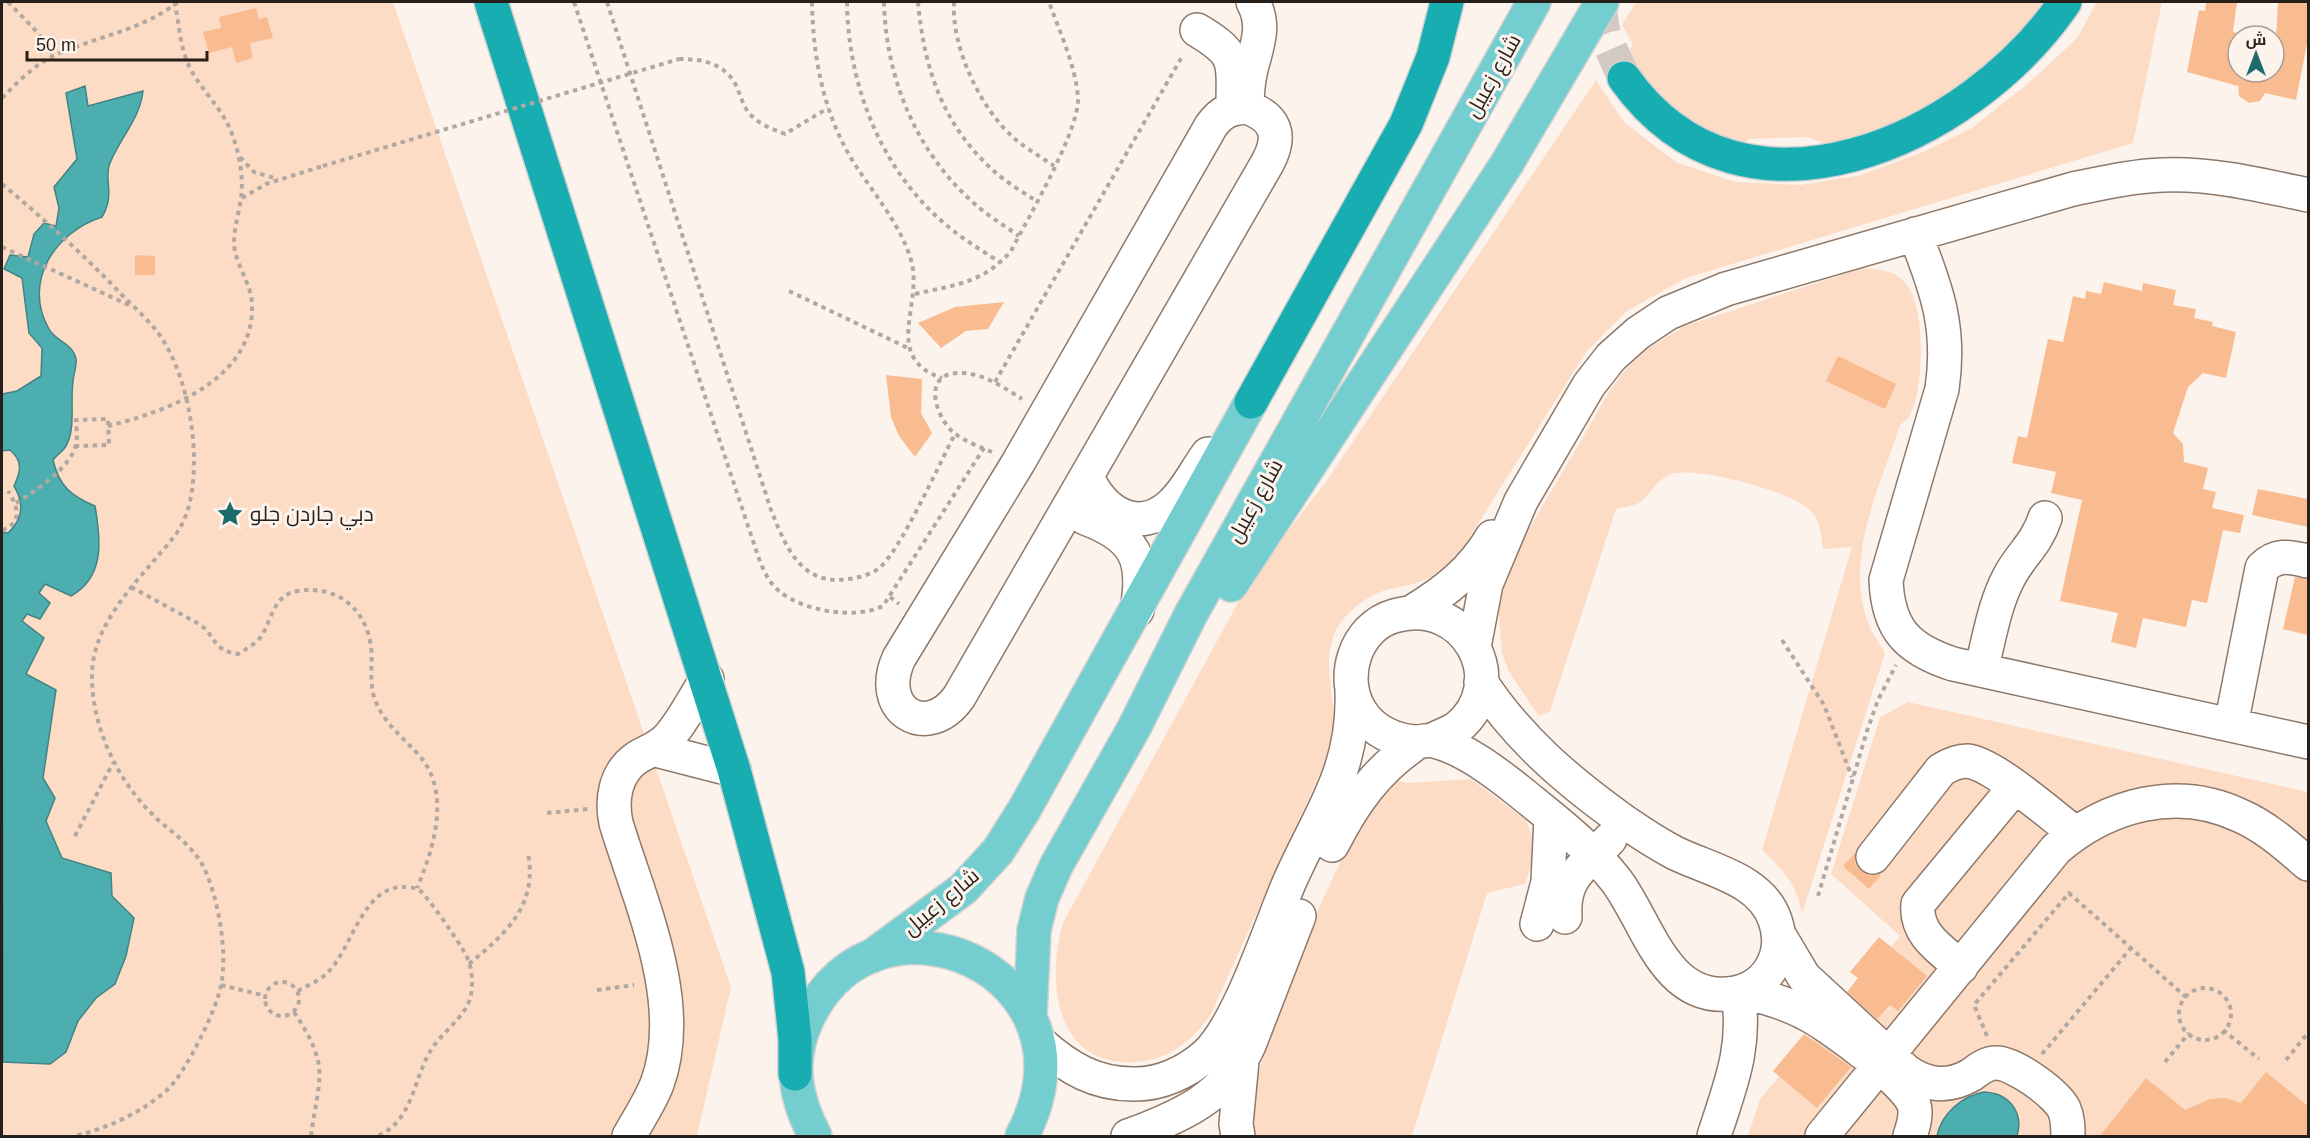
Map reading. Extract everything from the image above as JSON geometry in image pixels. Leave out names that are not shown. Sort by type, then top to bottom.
[{"type":"highway","points":[[491,2],[734,770],[788,972],[794,1028],[795,1074]]},
{"type":"highway","points":[[1251,402],[1406,124],[1432,57],[1447,2]]},
{"type":"highway","points":[[1624,78],[1637,96],[1668,127],[1706,149],[1726,157],[1768,165],[1814,163],[1868,151],[1903,137],[1954,110],[2000,75],[2035,41],[2065,2]]},
{"type":"main road","name":"شارع زعيبل","points":[[1022,1137],[1035,1111],[1042,1077],[1035,1030],[1034,930],[1042,897],[1056,866],[1134,728],[1191,614],[1534,2]]},
{"type":"main road","points":[[1134,728],[1186,658],[1280,510],[1409,316],[1552,90],[1602,2]]},
{"type":"main road","name":"شارع زعيبل","points":[[872,956],[963,889],[998,851],[1024,810],[1137,610],[1251,402]]},
{"type":"main road","points":[[805,1128],[795,1074],[799,1037],[815,1003],[840,975],[872,956],[908,947],[946,950],[980,963],[1010,986],[1035,1030]]},
{"type":"street","points":[[1240,107],[1261,34],[1260,18],[1253,2]]},
{"type":"street","points":[[1197,30],[1223,45],[1230,55],[1234,66],[1240,107]]},
{"type":"street","points":[[1240,107],[1260,112],[1270,122],[1276,135],[1275,149],[1087,477],[950,709],[937,717],[921,718],[907,713],[896,702],[891,687],[892,672],[1018,463],[1211,126],[1220,114],[1240,107]]},
{"type":"street","points":[[1474,647],[1486,584],[1521,501],[1589,385],[1611,357],[1638,333],[1668,313],[1726,289],[2073,189],[2118,179],[2164,175],[2210,177],[2308,195]]},
{"type":"street","points":[[1915,234],[1942,309],[1946,362],[1942,389],[1886,580],[1887,604],[1895,626],[1910,644],[1930,657],[2308,742]]},
{"type":"street","points":[[1087,477],[1099,499],[1118,514],[1137,518],[1159,513],[1182,493],[1218,440],[1251,402]]},
{"type":"street","points":[[1412,612],[1449,588],[1465,574],[1479,558],[1504,518],[1521,501]]},
{"type":"street","points":[[1066,513],[1095,522],[1130,546],[1138,559],[1141,573],[1137,610]]},
{"type":"street","points":[[1981,670],[2002,591],[2010,576],[2031,549],[2046,518]]},
{"type":"street","points":[[2231,725],[2262,568],[2271,559],[2283,556],[2308,561]]},
{"type":"street","points":[[1035,1030],[1062,1062],[1088,1077],[1119,1085],[1152,1084],[1183,1072],[1207,1054],[1239,1004],[1290,880],[1338,783],[1352,729],[1351,669],[1357,647],[1371,629],[1390,617],[1412,612],[1431,613],[1448,620],[1463,632],[1474,647],[1480,664],[1481,682],[1473,707],[1457,728],[1426,741],[1373,778],[1351,808],[1298,919],[1242,1061],[1223,1087],[1196,1108],[1128,1137]]},
{"type":"street","points":[[629,1137],[656,1084],[665,1051],[668,1016],[664,980],[613,807],[615,788],[624,771],[638,758],[656,750],[682,721],[707,679]]},
{"type":"street","points":[[1481,682],[1509,722],[1536,750],[1625,822],[1675,852],[1738,880],[1755,891],[1768,904],[1779,935],[1804,977],[1813,1003]]},
{"type":"street","points":[[1352,691],[1360,712],[1376,729],[1396,739],[1426,741],[1492,769],[1551,817],[1594,856],[1634,907],[1663,961],[1678,977],[1716,995],[1741,992],[1813,1003],[1884,1060],[1918,1080],[1943,1084],[1957,1082],[1986,1065],[1995,1063],[2004,1065],[2024,1075],[2052,1095],[2063,1108],[2068,1122],[2068,1137]]},
{"type":"street","points":[[656,750],[734,770]]},
{"type":"street","points":[[1873,857],[1931,780],[1952,763],[1967,761],[1981,765],[2075,833]]},
{"type":"street","points":[[1961,967],[1921,929],[1917,917],[1918,904],[2014,788]]},
{"type":"street","points":[[1822,1137],[2056,849],[2075,833],[2105,815],[2138,804],[2174,800],[2208,804],[2248,820],[2272,834],[2308,864]]},
{"type":"street","points":[[1551,817],[1548,882],[1551,921],[1573,876],[1625,822]]},
{"type":"street","points":[[1741,992],[1756,984],[1771,969],[1778,949],[1779,935]]},
{"type":"street","points":[[1714,1137],[1739,1057],[1741,992]]},
{"type":"street","points":[[1884,1060],[1914,1105],[1915,1118],[1910,1137]]},
{"type":"street","points":[[1238,1137],[1236,1124],[1242,1061]]},
{"type":"path","points":[[8,2],[38,33],[54,56]]},
{"type":"path","points":[[574,2],[763,570],[780,591],[809,607],[837,613],[874,610],[890,597],[984,448]]},
{"type":"path","points":[[607,2],[771,510],[792,556],[808,572],[831,580],[856,579],[879,569],[895,550],[955,434]]},
{"type":"path","points":[[812,2],[813,49],[828,108],[855,164],[888,214],[910,258],[915,294],[908,348],[915,362],[927,373],[942,378],[957,373],[995,382],[1046,414]]},
{"type":"path","points":[[847,2],[848,36],[859,91],[881,144],[913,191],[937,215],[954,231],[1001,263]]},
{"type":"path","points":[[884,2],[884,32],[895,81],[915,128],[942,170],[963,192],[978,207],[1019,236]]},
{"type":"path","points":[[918,2],[922,45],[937,93],[962,136],[995,173],[1036,201]]},
{"type":"path","points":[[954,2],[962,57],[983,101],[1014,138],[1054,166]]},
{"type":"path","points":[[915,294],[974,280],[1001,263],[1019,236],[1074,125],[1078,102],[1076,78],[1049,2]]},
{"type":"path","points":[[2,98],[25,75],[54,56],[141,24],[176,3],[188,65],[223,116],[239,155],[254,172],[279,179]]},
{"type":"path","points":[[995,382],[1197,30]]},
{"type":"path","points":[[241,198],[279,179],[679,59],[700,59],[719,67],[733,81],[739,100],[751,116],[767,127],[785,134],[828,108]]},
{"type":"path","points":[[544,93],[547,104]]},
{"type":"path","points":[[108,426],[128,422],[188,397],[216,380],[235,362],[252,323],[249,286],[236,255],[234,242],[241,198],[239,155]]},
{"type":"path","points":[[2,184],[41,216],[96,267],[156,330],[188,397],[194,462],[188,508],[178,531],[131,587],[111,617],[98,645],[92,676],[96,709],[113,762],[131,791],[156,818],[184,841],[202,865],[222,934],[221,985],[192,1056],[170,1088],[139,1110],[100,1130],[75,1137]]},
{"type":"path","points":[[2,247],[133,306]]},
{"type":"path","points":[[789,291],[908,348]]},
{"type":"path","points":[[942,378],[935,389],[936,406],[941,418],[955,434],[1018,463]]},
{"type":"path","points":[[17,502],[36,491],[61,468],[76,446],[76,420],[108,419],[109,445],[76,446]]},
{"type":"path","points":[[2,530],[9,528],[18,512],[17,502],[8,491]]},
{"type":"path","points":[[131,587],[207,629],[214,644],[224,652],[238,654],[260,638],[273,608],[283,596],[297,591],[328,591],[351,604],[367,628],[374,697],[382,714],[401,739],[419,756],[430,777],[437,802],[432,849],[417,888]]},
{"type":"path","points":[[890,597],[906,611]]},
{"type":"path","points":[[1782,640],[1824,705],[1852,777]]},
{"type":"path","points":[[1818,896],[1852,777],[1878,700],[1910,644]]},
{"type":"path","points":[[75,836],[113,762]]},
{"type":"path","points":[[547,813],[613,807]]},
{"type":"path","points":[[469,964],[506,933],[522,908],[530,883],[528,854]]},
{"type":"path","points":[[298,991],[326,975],[339,957],[365,910],[385,892],[396,887],[417,888],[428,897],[466,955],[472,973],[471,997],[430,1051],[410,1103],[401,1117],[391,1129],[377,1137]]},
{"type":"path","points":[[1995,1063],[1984,1022],[1974,1005],[2069,893],[2187,998]]},
{"type":"path","points":[[2024,1075],[2131,948]]},
{"type":"path","points":[[597,990],[664,980]]},
{"type":"path","points":[[285,982],[298,991],[299,998],[294,1012],[279,1016],[272,1013],[267,1007],[266,996],[271,986],[285,982]]},
{"type":"path","points":[[221,985],[266,996]]},
{"type":"path","points":[[2213,987],[2230,1002],[2231,1022],[2214,1039],[2196,1039],[2180,1025],[2179,1005],[2187,998],[2196,988],[2213,987]]},
{"type":"path","points":[[294,1012],[315,1046],[321,1067],[311,1137]]},
{"type":"path","points":[[2223,1030],[2259,1059]]},
{"type":"path","points":[[2165,1062],[2189,1033]]},
{"type":"path","points":[[2286,1060],[2308,1033]]},
{"type":"shaded area","name":"دبي جاردن جلو","points":[[2,2],[393,2],[731,987],[697,1136],[2,1136]]},
{"type":"shaded area","points":[[1636,2],[2045,2],[2019,34],[1983,69],[1911,118],[1833,146],[1807,137],[1750,139],[1731,149],[1695,133],[1647,86],[1626,58],[1633,44],[1622,25]]},
{"type":"shaded area","points":[[2097,2],[2162,2],[2133,143],[1686,278],[1627,311],[1586,352],[1465,544],[1454,557],[1426,579],[1383,591],[1368,598],[1347,615],[1336,630],[1329,665],[1334,720],[1332,747],[1211,1014],[1204,1024],[1170,1053],[1149,1060],[1137,1062],[1110,1060],[1088,1051],[1073,1036],[1063,1017],[1057,995],[1058,946],[1063,923],[1253,575],[1323,486],[1596,80],[1624,122],[1676,162],[1735,182],[1800,185],[1861,175],[1923,152],[1972,128],[2031,81],[2077,38]]},
{"type":"shaded area","points":[[1862,268],[1892,273],[1907,285],[1913,296],[1920,330],[1920,369],[1915,403],[1907,419],[1900,425],[1867,523],[1862,549],[1860,574],[1862,600],[1869,625],[1885,653],[1802,914],[1793,886],[1762,850],[1852,547],[1823,549],[1820,528],[1814,514],[1800,503],[1784,495],[1719,476],[1681,473],[1665,477],[1639,503],[1616,509],[1550,711],[1539,716],[1509,672],[1502,653],[1498,603],[1510,562],[1609,392],[1626,369],[1647,349],[1685,326]]},
{"type":"shaded area","points":[[1908,702],[2308,792],[2308,1136],[1748,1136],[1760,1099],[1900,936],[1831,874],[1880,717]]},
{"type":"shaded area","points":[[1393,779],[1407,783],[1471,779],[1526,820],[1537,849],[1525,884],[1487,893],[1412,1136],[1254,1136],[1253,1110],[1259,1074],[1286,988],[1339,866],[1361,824]]},
{"type":"water","points":[[85,86],[88,106],[143,91],[138,111],[108,169],[109,194],[102,217],[70,234],[57,247],[48,261],[39,294],[49,329],[71,349],[76,359],[72,390],[71,431],[66,446],[53,460],[59,477],[67,489],[95,506],[99,532],[98,557],[90,579],[71,596],[45,584],[39,593],[50,603],[40,619],[27,614],[22,621],[44,638],[26,674],[56,690],[43,778],[55,798],[46,821],[62,858],[111,873],[112,896],[134,918],[126,956],[115,984],[96,998],[78,1021],[66,1052],[50,1064],[3,1062],[2,532],[8,533],[13,528],[19,517],[21,505],[14,486],[18,476],[19,462],[10,450],[2,451],[2,394],[17,391],[41,376],[42,348],[29,333],[22,278],[4,269],[10,255],[28,257],[34,234],[44,223],[56,226],[59,208],[54,187],[77,159],[66,93]]},
{"type":"water","points":[[1984,1092],[2001,1096],[2012,1105],[2018,1119],[2017,1136],[1937,1136],[1943,1120],[1954,1107],[1968,1097]]},
{"type":"building","points":[[2206,2],[2237,2],[2234,24],[2226,24],[2226,83],[2187,72],[2199,10],[2205,11]]},
{"type":"building","points":[[2278,2],[2308,2],[2308,39],[2296,100],[2265,93],[2260,101],[2249,103],[2239,96],[2238,84],[2286,84],[2286,24],[2277,24]]},
{"type":"building","points":[[256,8],[259,19],[267,17],[273,38],[250,43],[253,58],[236,63],[232,47],[209,53],[203,32],[221,28],[219,17]]},
{"type":"building","points":[[135,255],[155,256],[155,275],[135,275]]},
{"type":"building","points":[[2104,282],[2142,291],[2143,283],[2176,290],[2173,305],[2196,309],[2194,318],[2213,322],[2212,326],[2236,332],[2226,378],[2203,373],[2188,387],[2173,433],[2183,444],[2184,462],[2208,468],[2203,489],[2216,492],[2212,508],[2244,515],[2240,533],[2223,530],[2207,603],[2192,600],[2186,627],[2143,618],[2136,648],[2111,642],[2118,613],[2060,601],[2082,500],[2051,493],[2056,472],[2012,463],[2018,436],[2027,438],[2048,339],[2063,342],[2073,296],[2085,299],[2086,291],[2101,294]]},
{"type":"building","points":[[1004,302],[988,329],[966,331],[941,348],[918,323],[955,307]]},
{"type":"building","points":[[1838,356],[1896,384],[1885,409],[1826,381]]},
{"type":"building","points":[[886,375],[922,379],[921,413],[932,433],[915,457],[899,436],[891,417]]},
{"type":"building","points":[[2258,489],[2308,499],[2308,527],[2252,515]]},
{"type":"building","points":[[2295,577],[2308,579],[2308,635],[2283,629]]},
{"type":"building","points":[[1855,853],[1855,863],[1861,871],[1870,875],[1881,875],[1869,889],[1843,866]]},
{"type":"building","points":[[1879,937],[1927,976],[1898,1011],[1890,1005],[1877,1019],[1847,992],[1858,978],[1850,972]]},
{"type":"building","points":[[1804,1034],[1851,1067],[1817,1108],[1773,1071]]},
{"type":"building","points":[[2266,1072],[2308,1106],[2308,1137],[2099,1137],[2146,1078],[2185,1110],[2210,1099],[2226,1098],[2241,1103]]},
{"type":"tunnel","points":[[1599,2],[1604,33],[1624,78]]},
{"type":"place","name":"دبي جاردن جلو","points":[[230,514]]}]
